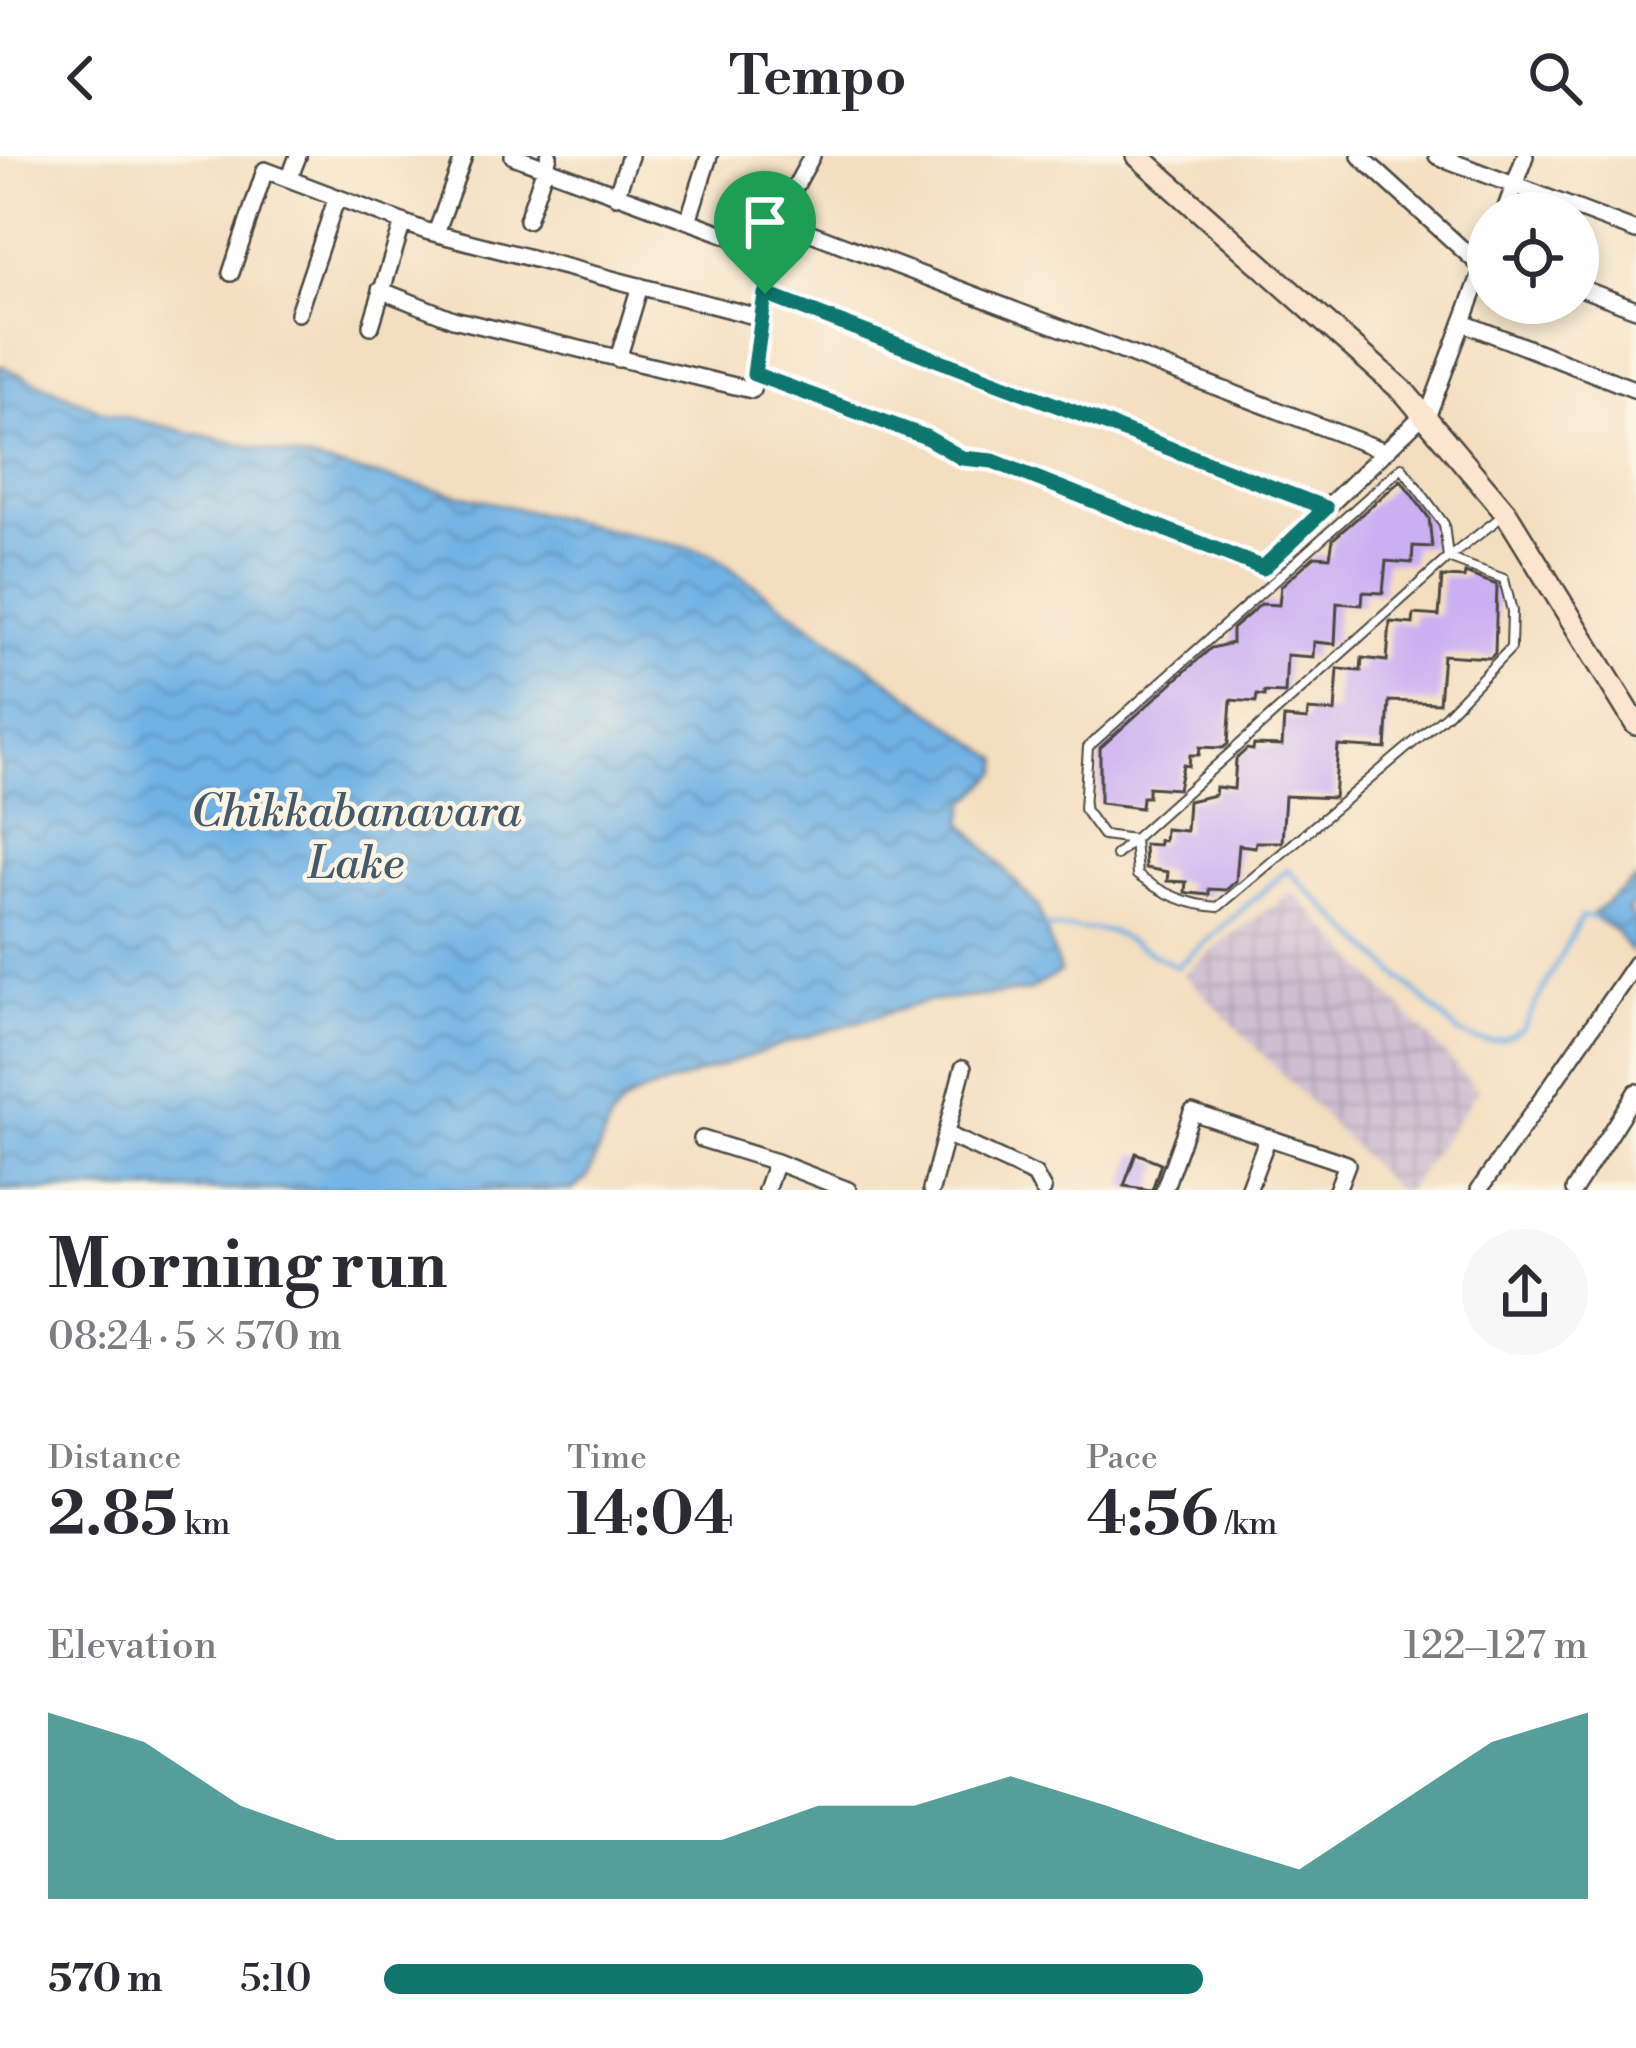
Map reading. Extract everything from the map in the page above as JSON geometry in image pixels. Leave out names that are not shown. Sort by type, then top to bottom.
[{"type":"main road","points":[[1138,156],[1405,393],[1506,513],[1636,724]]},
{"type":"street","points":[[290,179],[298,156]]},
{"type":"street","points":[[436,233],[464,156]]},
{"type":"street","points":[[513,156],[547,162],[616,196],[770,251]]},
{"type":"street","points":[[616,196],[630,156]]},
{"type":"street","points":[[688,221],[709,156]]},
{"type":"street","points":[[380,290],[453,319],[752,390],[777,220],[812,156]]},
{"type":"street","points":[[1360,156],[1467,247]]},
{"type":"street","points":[[1438,156],[1636,232]]},
{"type":"street","points":[[1511,192],[1525,156]]},
{"type":"street","points":[[527,220],[547,162]]},
{"type":"street","points":[[231,273],[265,170],[436,233],[762,318]]},
{"type":"street","points":[[298,313],[337,197]]},
{"type":"street","points":[[777,220],[1385,451]]},
{"type":"street","points":[[370,326],[403,222]]},
{"type":"street","points":[[618,359],[640,286]]},
{"type":"street","points":[[765,294],[1326,508]]},
{"type":"street","points":[[1599,295],[1636,309]]},
{"type":"street","points":[[754,374],[926,437],[962,458],[993,461],[1263,568],[1424,417],[1467,308]]},
{"type":"street","points":[[1466,324],[1636,390]]},
{"type":"street","points":[[1479,1190],[1635,966]]},
{"type":"street","points":[[931,1190],[963,1068]]},
{"type":"street","points":[[1574,1190],[1636,1092]]},
{"type":"street","points":[[1164,1190],[1192,1112],[1346,1164],[1337,1190]]},
{"type":"street","points":[[946,1134],[1035,1175],[1042,1190]]},
{"type":"street","points":[[1248,1190],[1268,1136]]},
{"type":"street","points":[[702,1139],[848,1190]]},
{"type":"street","points":[[766,1190],[776,1162]]},
{"type":"lane","points":[[1134,839],[1103,835],[1084,808],[1088,747],[1402,466],[1444,524],[1448,558]]},
{"type":"lane","points":[[1116,855],[1448,558],[1506,513]]},
{"type":"lane","points":[[1134,839],[1136,875],[1162,893],[1218,907],[1446,715],[1510,649],[1512,611],[1504,579],[1448,558]]},
{"type":"shaded area","points":[[1293,892],[1478,1090],[1407,1190],[1396,1190],[1184,974]]},
{"type":"water","name":"Chikkabanavara Lake","points":[[0,365],[107,413],[710,553],[1000,760],[999,772],[967,802],[963,823],[1038,907],[1060,972],[1029,991],[925,1002],[795,1040],[640,1094],[611,1119],[588,1177],[572,1190],[0,1190]]},
{"type":"water","points":[[1636,879],[1636,903],[1628,911],[1636,921],[1636,942],[1630,951],[1615,930],[1590,916]]},
{"type":"building","points":[[1401,480],[1429,518],[1432,547],[1413,546],[1412,563],[1386,561],[1383,593],[1363,592],[1362,605],[1337,603],[1335,644],[1314,642],[1313,657],[1287,655],[1285,693],[1264,692],[1256,702],[1231,700],[1228,744],[1200,747],[1199,755],[1190,755],[1178,789],[1148,787],[1141,808],[1100,803],[1100,748],[1211,648],[1232,643],[1232,629],[1261,604],[1279,605],[1281,586],[1315,556],[1330,557],[1333,539]]},
{"type":"building","points":[[1465,573],[1497,585],[1495,653],[1490,658],[1443,655],[1439,703],[1389,701],[1386,749],[1338,746],[1334,798],[1285,796],[1282,842],[1239,845],[1236,881],[1226,890],[1209,889],[1209,895],[1185,892],[1186,882],[1167,881],[1168,872],[1145,868],[1144,844],[1159,845],[1165,829],[1186,831],[1188,801],[1215,795],[1216,787],[1234,789],[1236,759],[1254,745],[1282,746],[1284,718],[1307,720],[1308,710],[1335,712],[1338,669],[1361,671],[1362,658],[1387,661],[1390,622],[1413,624],[1414,614],[1439,616],[1442,577],[1464,578]]},
{"type":"building","points":[[1136,1153],[1161,1163],[1152,1190],[1124,1186]]},
{"type":"waterway","points":[[1045,927],[1110,931],[1177,967],[1287,870],[1458,1032],[1491,1041],[1523,1028],[1581,917],[1594,917]]},
{"type":"route","points":[[765,294],[1326,508],[1263,568],[993,461],[962,458],[926,437],[754,374],[765,294]]}]
